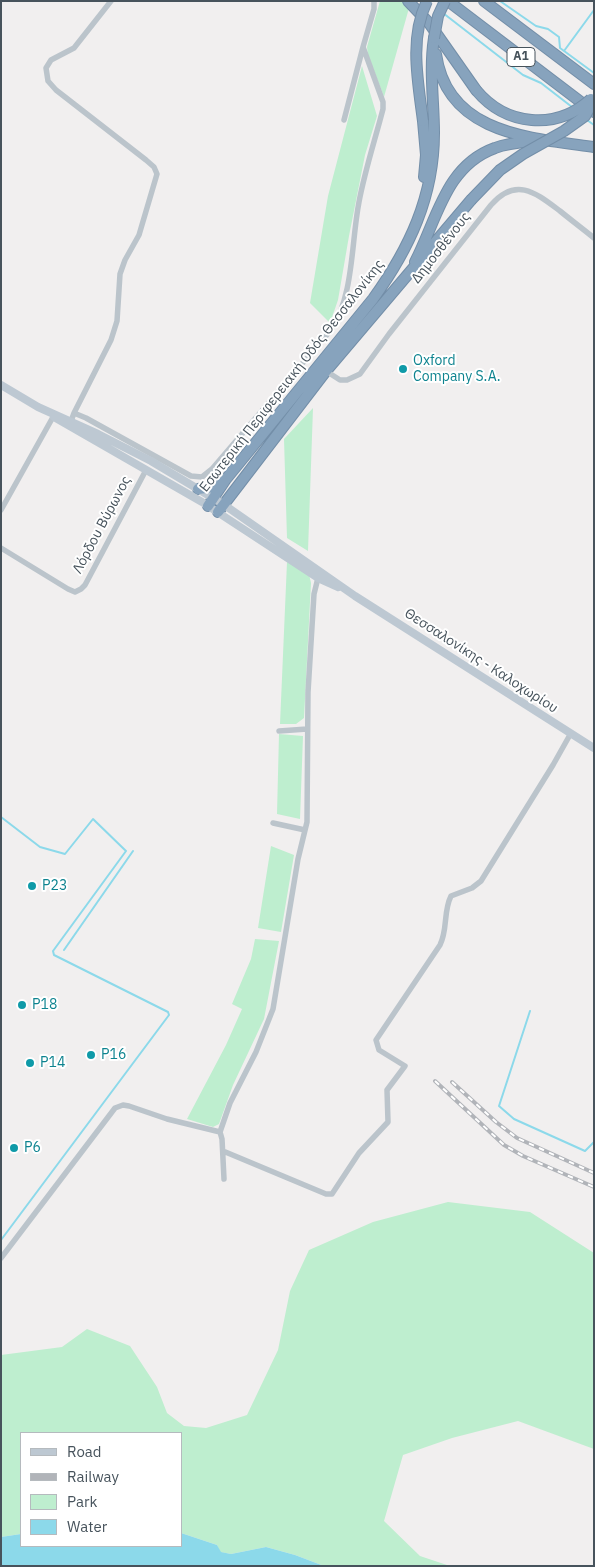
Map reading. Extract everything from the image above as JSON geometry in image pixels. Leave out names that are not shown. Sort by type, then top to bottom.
[{"type":"highway","points":[[408,1],[429,23],[476,90],[489,104],[497,109],[522,120],[541,122],[558,119],[574,112],[594,99]]},
{"type":"highway","points":[[423,202],[426,155],[416,55],[418,31],[427,1]]},
{"type":"highway","name":"Εσωτερική Περιφερειακή Οδός Θεσσαλονίκης","points":[[210,502],[226,479],[373,299],[393,271],[415,227],[431,173],[434,132],[431,53],[438,16],[446,1]]},
{"type":"highway","name":"Α1","points":[[446,1],[594,112]]},
{"type":"highway","name":"Α1","points":[[484,1],[594,84]]},
{"type":"highway","points":[[434,38],[436,59],[444,83],[455,100],[473,117],[504,131],[544,140],[594,147]]},
{"type":"highway","name":"Εσωτερική Περιφερειακή Οδός Θεσσαλονίκης","points":[[221,508],[326,371],[471,200],[500,170],[522,154],[564,131],[584,116],[594,99]]},
{"type":"highway","points":[[403,282],[416,260],[444,194],[462,169],[482,154],[495,148],[516,143],[544,140]]},
{"type":"highway","points":[[198,489],[214,487],[226,479]]},
{"type":"main road","points":[[1,385],[44,410],[71,420]]},
{"type":"main road","name":"Θεσσαλονίκης - Καλοχωρίου","points":[[44,410],[53,417],[71,420],[143,457],[198,489],[210,502]]},
{"type":"main road","name":"Θεσσαλονίκης - Καλοχωρίου","points":[[71,420],[146,470],[221,508],[286,547],[355,596],[594,748]]},
{"type":"main road","name":"Θεσσαλονίκης - Καλοχωρίου","points":[[221,508],[290,559],[315,575],[355,596]]},
{"type":"street","points":[[110,1],[74,48],[52,60],[46,68],[48,81],[52,88],[146,160],[157,174],[139,235],[125,260],[120,274],[117,321],[111,340],[71,420],[130,441],[191,476],[202,477],[212,469],[336,323],[343,303],[359,200],[383,108],[383,102],[363,47]]},
{"type":"street","points":[[344,120],[374,8],[374,1]]},
{"type":"street","name":"Δημοσθένους","points":[[326,371],[340,380],[347,380],[360,374],[401,319],[491,205],[502,194],[522,189],[540,196],[594,238]]},
{"type":"street","points":[[1,510],[53,417]]},
{"type":"street","points":[[212,469],[226,479]]},
{"type":"street","name":"Λόρδου Βύρωνος","points":[[1,548],[68,590],[75,592],[80,590],[85,585],[146,470]]},
{"type":"street","points":[[224,1179],[220,1132],[235,1092],[256,1052],[273,1009],[298,859],[308,812],[307,729],[315,575]]},
{"type":"street","points":[[279,731],[307,729]]},
{"type":"street","points":[[223,1150],[326,1194],[332,1194],[359,1153],[388,1122],[387,1090],[405,1066],[379,1050],[376,1040],[440,945],[445,935],[447,904],[451,896],[472,888],[481,881],[571,733]]},
{"type":"street","points":[[273,823],[305,830]]},
{"type":"street","points":[[1,1258],[115,1108],[123,1105],[129,1106],[167,1119],[220,1132]]},
{"type":"green space","points":[[380,1],[411,1],[384,97],[368,55],[367,47]]},
{"type":"green space","points":[[362,66],[377,116],[365,155],[338,300],[330,323],[310,303],[328,196]]},
{"type":"green space","points":[[313,408],[308,551],[287,538],[284,439]]},
{"type":"green space","points":[[287,562],[309,574],[311,583],[304,718],[296,724],[280,724]]},
{"type":"green space","points":[[279,734],[303,736],[300,819],[277,814]]},
{"type":"green space","points":[[271,846],[294,855],[281,932],[258,928]]},
{"type":"green space","points":[[255,939],[279,941],[264,1019],[233,1085],[219,1124],[213,1127],[187,1119],[226,1045],[242,1009],[232,1004],[251,959]]},
{"type":"green space","points":[[448,1202],[530,1212],[594,1253],[594,1449],[518,1421],[452,1438],[403,1455],[384,1521],[420,1556],[450,1566],[324,1566],[266,1547],[231,1554],[220,1552],[217,1545],[182,1533],[182,1432],[20,1432],[20,1534],[1,1537],[1,1355],[62,1347],[87,1329],[130,1346],[157,1387],[167,1413],[184,1426],[206,1428],[247,1415],[278,1350],[290,1291],[309,1250],[373,1222]]},
{"type":"water","points":[[182,1533],[217,1545],[221,1552],[231,1554],[266,1547],[324,1566],[1,1566],[1,1537],[20,1534],[20,1547],[182,1547]]},
{"type":"waterway","points":[[500,1],[536,26],[548,29],[559,37],[560,48],[594,73]]},
{"type":"waterway","points":[[564,51],[594,10]]},
{"type":"waterway","points":[[443,13],[523,75],[541,83],[572,107]]},
{"type":"waterway","points":[[587,120],[594,125]]},
{"type":"waterway","points":[[1,817],[40,847],[65,854],[93,819],[126,851],[53,951],[54,955],[168,1012],[169,1015],[1,1240]]},
{"type":"waterway","points":[[64,950],[133,851]]},
{"type":"waterway","points":[[530,1011],[499,1106],[514,1119],[585,1151],[594,1142]]},
{"type":"railway","points":[[435,1081],[504,1145],[523,1156],[594,1187]]},
{"type":"railway","points":[[452,1082],[496,1122],[517,1138],[594,1173]]},
{"type":"place","name":"Oxford Company S.A.","points":[[403,369]]},
{"type":"place","name":"P23","points":[[32,886]]},
{"type":"place","name":"P18","points":[[22,1005]]},
{"type":"place","name":"P16","points":[[91,1055]]},
{"type":"place","name":"P14","points":[[30,1063]]},
{"type":"place","name":"P6","points":[[14,1148]]}]
